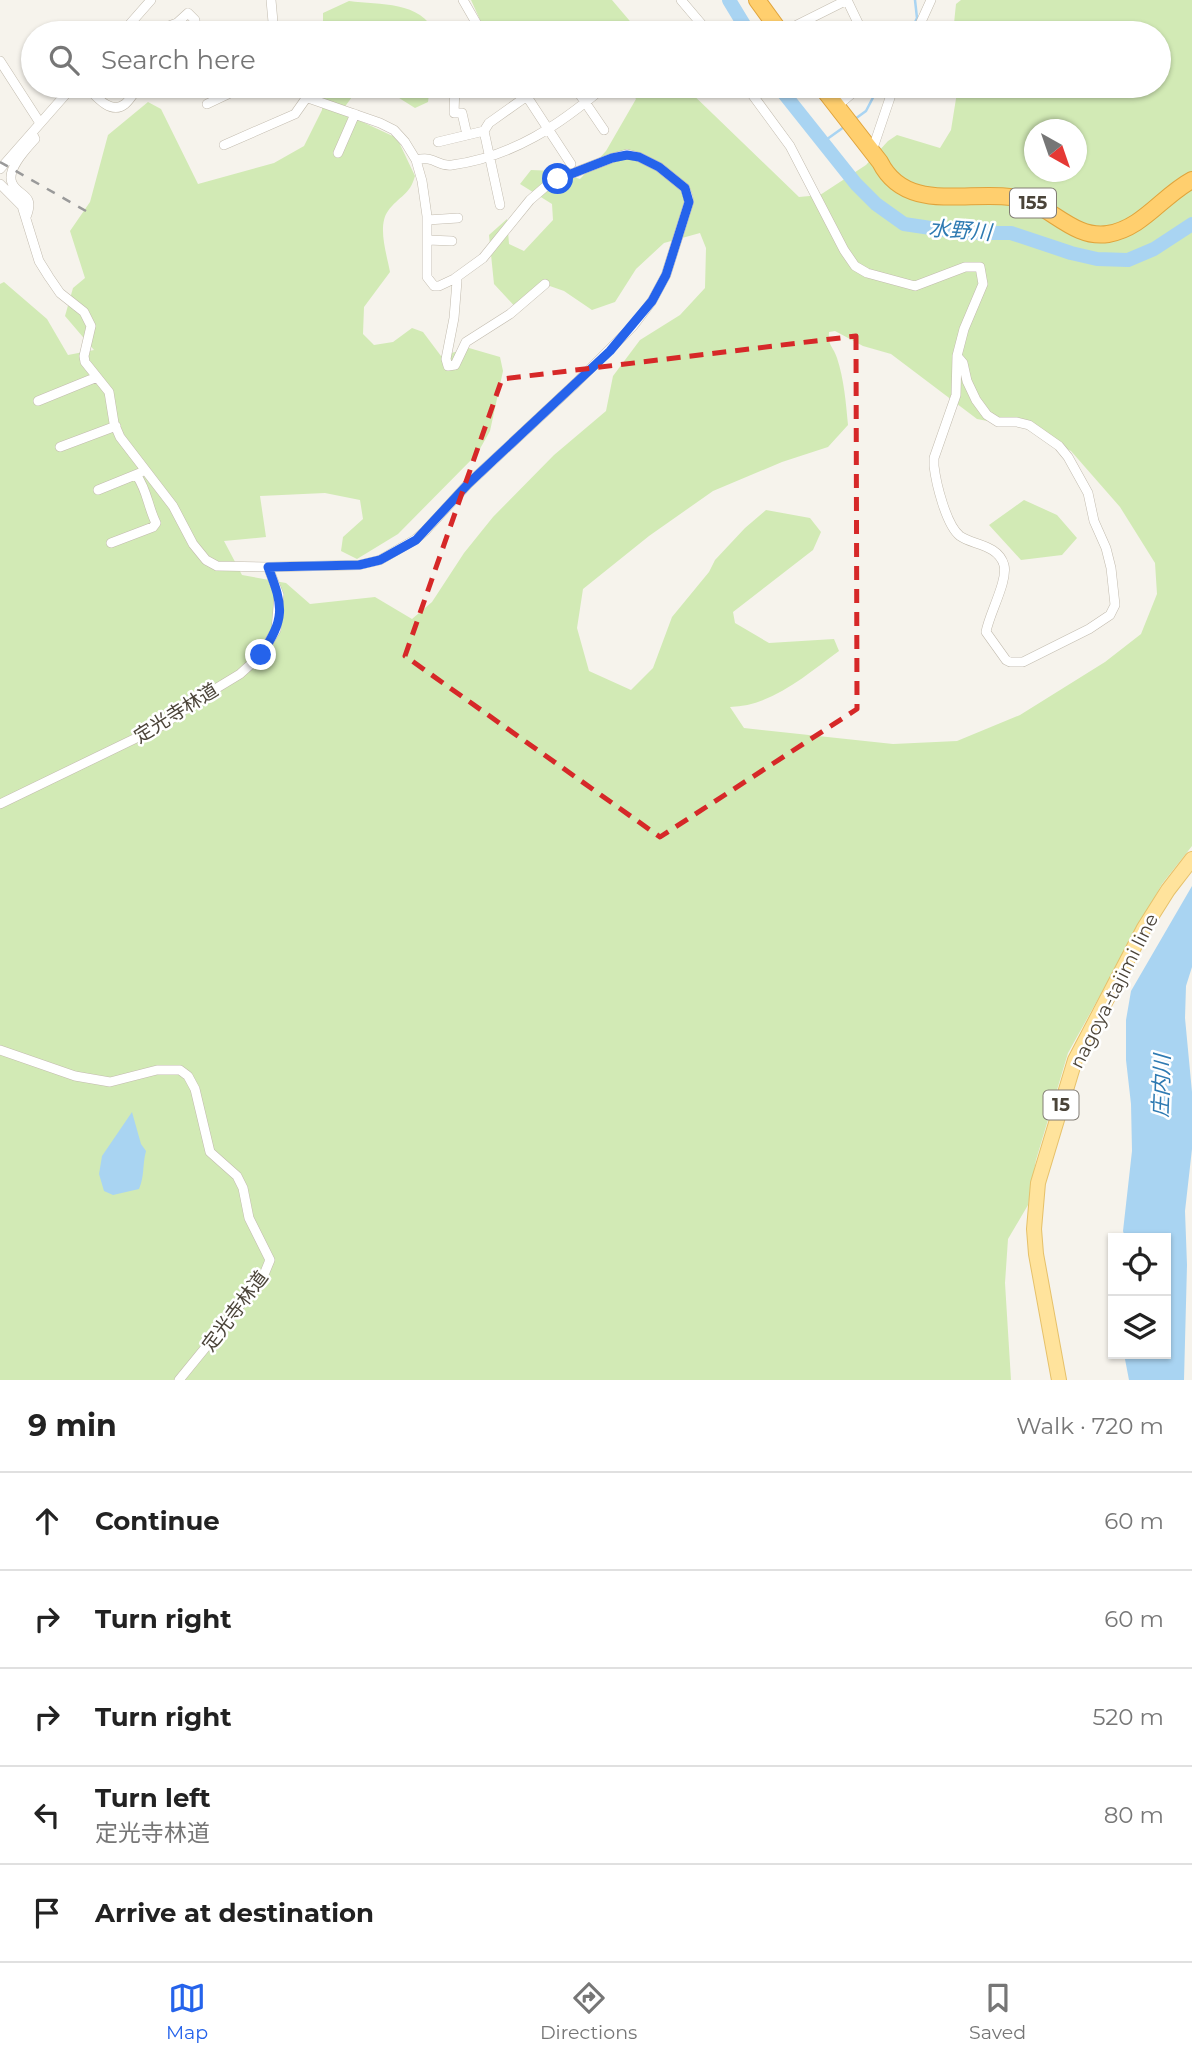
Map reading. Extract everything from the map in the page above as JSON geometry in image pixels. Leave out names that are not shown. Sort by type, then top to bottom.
[{"type":"highway","points":[[757,0],[772,21]]},
{"type":"highway","name":"155","points":[[830,98],[888,176],[919,193],[950,198],[1011,196],[1046,209],[1076,229],[1097,235],[1119,232],[1140,221],[1192,180]]},
{"type":"main road","name":"nagoya-tajimi line","points":[[1059,1380],[1036,1254],[1034,1229],[1038,1183],[1075,1060],[1144,928],[1192,859]]},
{"type":"street","points":[[133,21],[151,0]]},
{"type":"street","points":[[271,0],[273,21]]},
{"type":"street","points":[[463,0],[475,21]]},
{"type":"street","points":[[681,0],[699,21]]},
{"type":"street","points":[[805,21],[847,0],[857,21]]},
{"type":"street","points":[[921,21],[931,0]]},
{"type":"street","points":[[179,21],[188,13],[195,21]]},
{"type":"street","points":[[0,61],[21,94]]},
{"type":"street","points":[[24,98],[40,123]]},
{"type":"street","points":[[0,169],[62,98]]},
{"type":"street","points":[[99,98],[113,107],[125,104],[130,98]]},
{"type":"street","points":[[207,104],[220,98]]},
{"type":"street","points":[[224,145],[295,114],[306,98]]},
{"type":"street","points":[[140,472],[173,506],[193,544],[206,560],[217,566],[359,565],[380,560],[416,540],[468,484],[610,351],[652,301],[666,275],[689,202],[688,197],[685,188],[667,174],[639,157],[627,155],[558,179],[545,187],[530,200],[483,258],[454,279],[439,286],[430,282],[427,277],[427,220],[422,181],[416,160],[394,130],[310,98]]},
{"type":"street","points":[[455,98],[454,113],[462,113],[467,135]]},
{"type":"street","points":[[500,205],[484,131],[489,123],[524,98]]},
{"type":"street","points":[[528,98],[571,164]]},
{"type":"street","points":[[582,98],[604,130]]},
{"type":"street","points":[[416,160],[432,158],[444,165],[490,158],[548,130],[591,98]]},
{"type":"street","points":[[755,98],[790,146],[855,266],[867,273],[915,286],[965,267],[980,268],[983,284],[964,329],[957,356],[956,395],[934,458],[934,473],[952,527],[961,536],[974,540],[997,554],[1002,562],[1002,582],[986,632],[1006,660],[1010,663],[1023,662],[1089,629],[1110,615],[1115,605],[1109,556],[1094,521],[1088,493],[1068,457],[1059,446],[1029,425],[998,422],[987,415],[976,400],[957,356]]},
{"type":"street","points":[[845,117],[855,98]]},
{"type":"street","points":[[869,149],[874,145],[890,98]]},
{"type":"street","points":[[338,153],[355,114]]},
{"type":"street","points":[[438,142],[484,131]]},
{"type":"street","points":[[26,217],[29,205],[13,185],[12,179],[18,158],[35,139],[33,133]]},
{"type":"street","points":[[0,184],[18,201],[26,217],[39,261],[61,293],[85,312],[91,326],[84,356],[109,392],[120,438],[140,472],[145,487],[156,523],[153,527],[111,544]]},
{"type":"street","points":[[427,220],[458,218]]},
{"type":"street","points":[[428,240],[452,241]]},
{"type":"street","points":[[454,279],[457,281],[454,318],[446,359],[448,366],[455,365],[466,342],[510,314],[545,285]]},
{"type":"street","points":[[38,401],[97,377]]},
{"type":"street","points":[[60,447],[116,426]]},
{"type":"street","points":[[97,490],[140,472]]},
{"type":"street","name":"定光寺林道","points":[[0,804],[161,726],[240,674],[261,655],[276,631],[279,596],[268,567]]},
{"type":"street","name":"定光寺林道","points":[[0,1050],[75,1076],[110,1082],[157,1070],[180,1070],[188,1076],[195,1088],[209,1152],[237,1176],[243,1188],[249,1218],[270,1260],[269,1268],[263,1277],[179,1380]]},
{"type":"highlighted area","points":[[856,336],[857,709],[660,837],[405,656],[502,379]]},
{"type":"green space","points":[[471,0],[612,0],[630,21],[481,21]]},
{"type":"green space","points":[[961,0],[1192,0],[1192,846],[1162,884],[1068,1053],[1036,1160],[1028,1205],[1008,1239],[1005,1283],[1011,1380],[0,1380],[0,284],[4,282],[47,319],[68,355],[94,350],[65,316],[73,288],[85,278],[70,231],[90,202],[108,135],[148,102],[161,109],[198,184],[274,163],[304,146],[322,110],[322,98],[351,98],[341,112],[397,138],[415,176],[410,187],[385,217],[384,241],[390,272],[364,307],[363,334],[374,345],[393,342],[412,328],[423,332],[441,356],[469,348],[500,357],[503,371],[490,431],[477,454],[398,534],[357,559],[341,551],[343,537],[363,519],[360,500],[325,493],[260,496],[266,537],[224,541],[242,575],[286,583],[310,604],[375,597],[412,619],[432,602],[464,553],[493,517],[554,455],[606,411],[613,376],[640,340],[680,315],[705,288],[706,248],[700,233],[664,243],[636,269],[615,302],[592,310],[564,291],[547,285],[519,311],[494,284],[489,235],[507,219],[509,244],[524,251],[553,220],[552,204],[520,184],[531,170],[555,171],[580,179],[606,151],[635,98],[696,98],[799,197],[820,195],[866,165],[897,135],[940,148],[951,130],[956,98],[1171,98],[1171,21],[954,21],[956,4]],"holes":[[[835,331],[863,346],[891,354],[977,419],[1024,428],[1071,451],[1120,507],[1155,563],[1157,594],[1141,634],[1105,662],[1020,715],[957,741],[893,744],[744,728],[730,707],[760,701],[788,688],[839,651],[834,639],[769,643],[735,623],[733,612],[813,550],[821,532],[810,518],[766,510],[715,560],[709,572],[672,617],[653,668],[631,690],[589,671],[577,628],[583,589],[649,536],[713,491],[782,462],[828,447],[848,425],[841,374],[829,341],[829,332]]]},
{"type":"green space","points":[[349,1],[398,6],[420,15],[427,21],[323,21],[323,13]]},
{"type":"green space","points":[[399,98],[428,98],[428,102],[415,108]]},
{"type":"green space","points":[[1024,500],[1057,515],[1077,538],[1062,555],[1021,560],[989,525]]},
{"type":"water","name":"庄内川","points":[[1192,886],[1192,967],[1186,986],[1185,1018],[1192,1092],[1192,1149],[1185,1211],[1187,1265],[1184,1380],[1129,1380],[1125,1359],[1171,1359],[1171,1233],[1123,1231],[1132,1151],[1126,1060],[1126,1020],[1131,991]]},
{"type":"water","points":[[132,1112],[141,1144],[146,1151],[142,1179],[139,1189],[113,1195],[104,1191],[99,1174],[102,1156]]},
{"type":"waterway","name":"水野川","points":[[729,0],[742,21]]},
{"type":"waterway","points":[[915,0],[916,21]]},
{"type":"waterway","name":"水野川","points":[[788,98],[856,184],[876,204],[904,224],[964,233],[1011,233],[1071,253],[1097,259],[1128,260],[1154,249],[1192,224]]},
{"type":"waterway","points":[[855,119],[866,111],[873,98]]},
{"type":"waterway","points":[[823,142],[844,127]]},
{"type":"railway","points":[[0,162],[93,215]]},
{"type":"route","points":[[261,655],[276,631],[279,618],[279,596],[268,567],[359,565],[380,560],[416,540],[468,484],[610,351],[652,301],[666,275],[689,202],[685,188],[659,167],[639,157],[627,155],[558,179]]}]
